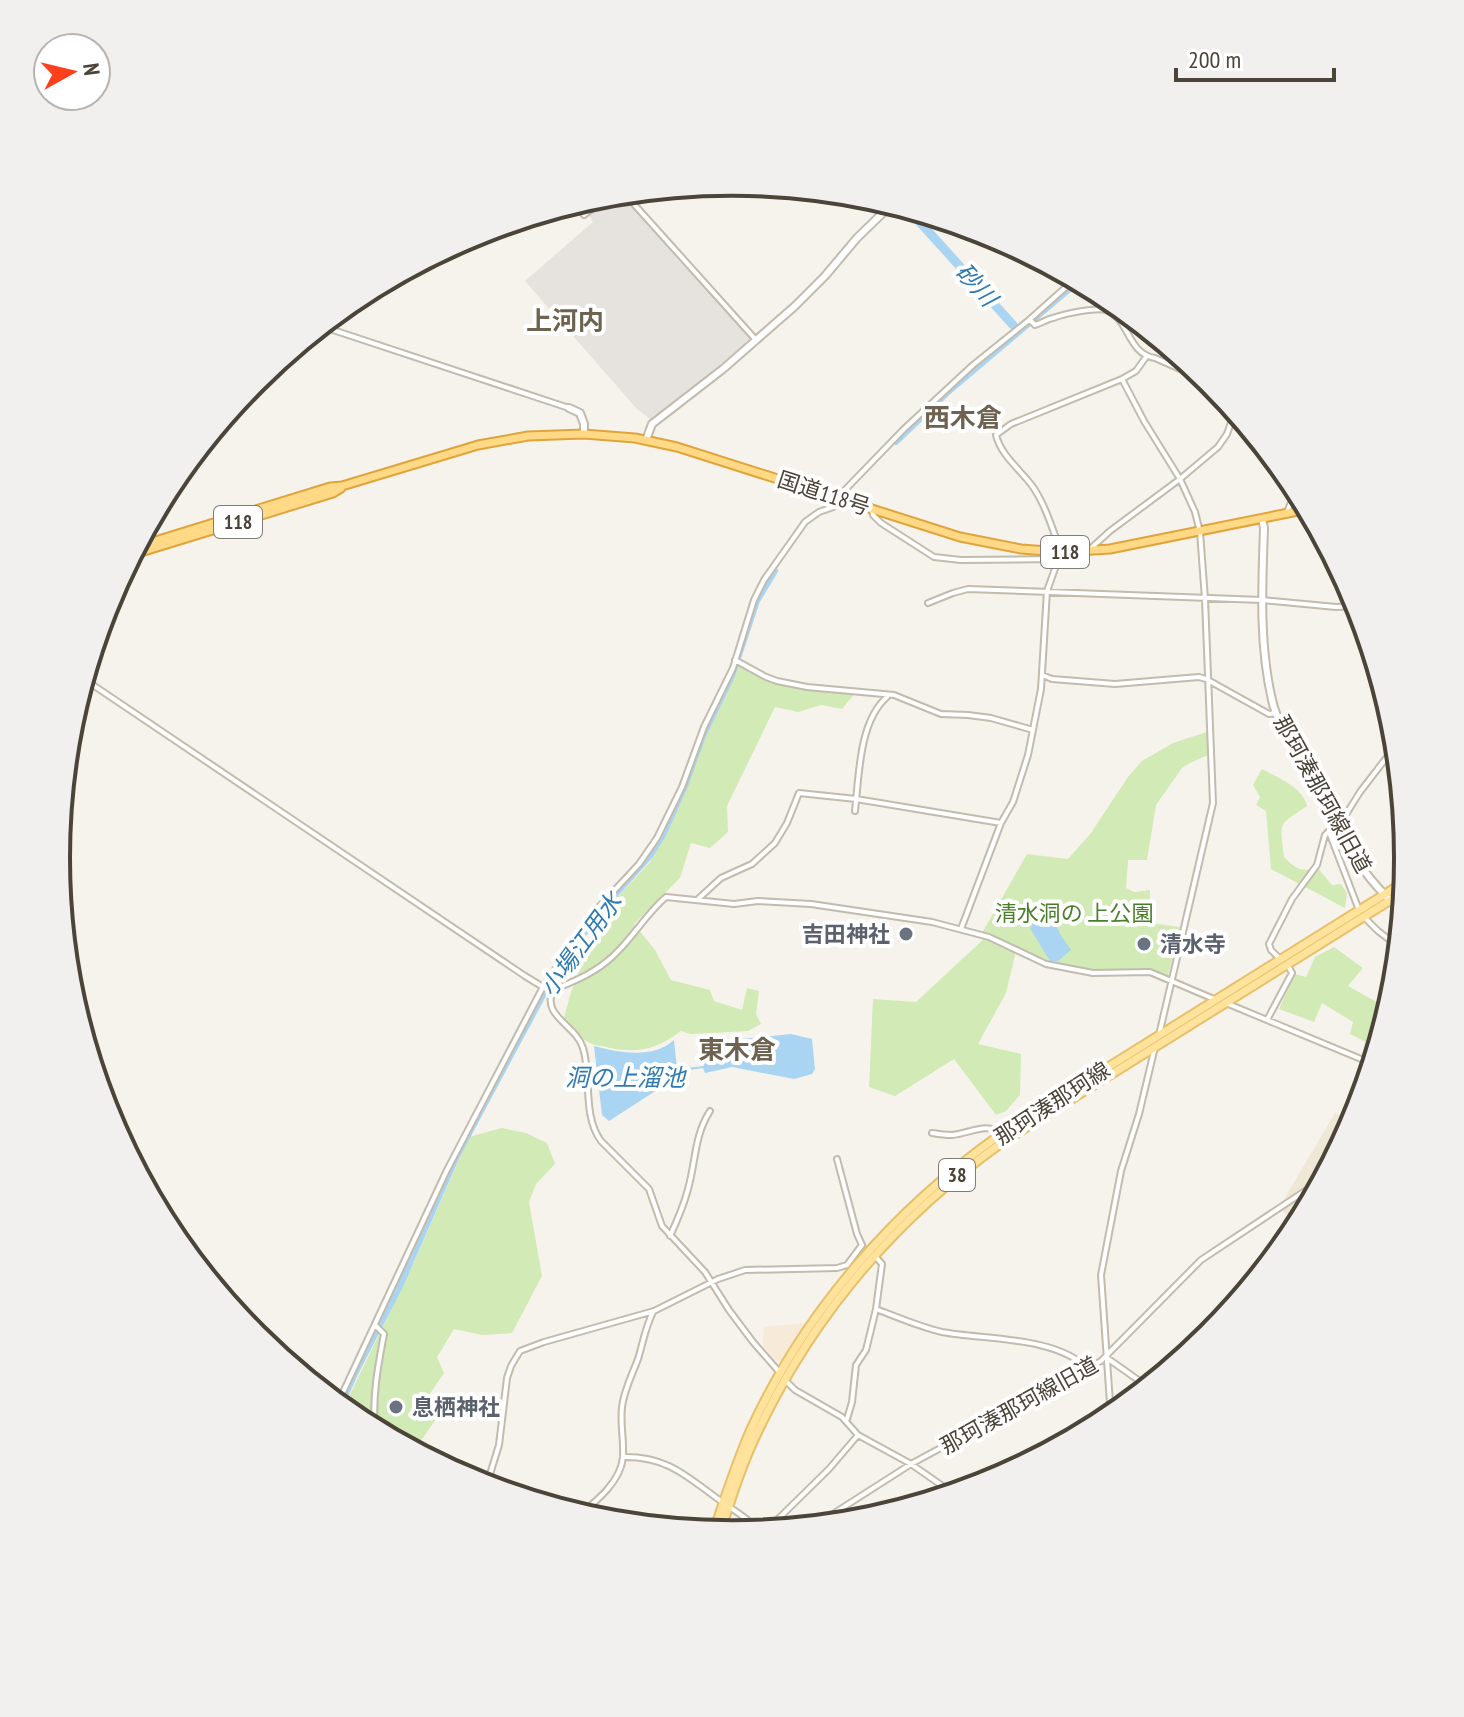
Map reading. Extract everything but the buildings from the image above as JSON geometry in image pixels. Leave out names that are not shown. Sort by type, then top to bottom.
[{"type":"highway","name":"国道118号","points":[[151,542],[478,445],[528,436],[584,434],[646,440],[701,454],[960,537],[1060,555],[1110,549],[1295,512]]},
{"type":"highway","name":"国道118号","points":[[146,550],[333,493],[342,486]]},
{"type":"main road","name":"那珂湊那珂線","points":[[1387,898],[1393,892]]},
{"type":"main road","name":"那珂湊那珂線","points":[[868,1250],[1003,1142],[1225,1003],[1361,913],[1393,896]]},
{"type":"main road","name":"那珂湊那珂線","points":[[719,1520],[783,1377],[868,1250],[927,1192],[1001,1134],[1216,1000],[1284,962]]},
{"type":"main road","name":"那珂湊那珂線","points":[[723,1520],[726,1505]]},
{"type":"street","points":[[634,204],[756,340]]},
{"type":"street","points":[[646,440],[652,424],[756,340],[825,276],[882,214]]},
{"type":"street","points":[[342,1393],[353,1367],[377,1327],[466,1130],[547,988],[597,909],[639,864],[657,838],[682,787],[704,727],[737,661],[754,600],[764,580],[805,522],[833,507],[858,475],[904,429],[973,365],[1032,322],[1067,287]]},
{"type":"street","points":[[1032,322],[1102,309]]},
{"type":"street","points":[[1119,321],[1146,357],[1174,366]]},
{"type":"street","points":[[333,330],[569,408],[580,413],[584,434]]},
{"type":"street","points":[[961,929],[1001,823],[1013,802],[1028,755],[1042,675],[1047,591],[1060,555],[1034,488],[1005,454],[996,435],[1011,424],[1122,379],[1136,371],[1146,357]]},
{"type":"street","points":[[1110,1402],[1101,1275],[1121,1171],[1159,1035],[1213,803],[1200,532],[1180,479],[1122,379]]},
{"type":"street","points":[[1087,551],[1180,479],[1222,442],[1230,422]]},
{"type":"street","points":[[1286,514],[1289,503]]},
{"type":"street","points":[[871,508],[881,523],[934,557],[961,560],[1060,555]]},
{"type":"street","name":"那珂湊那珂線旧道","points":[[1262,519],[1265,654],[1276,713],[1360,864],[1393,904]]},
{"type":"street","points":[[928,603],[968,589],[1262,600],[1345,607]]},
{"type":"street","points":[[737,661],[777,681],[894,695],[941,714],[991,718],[1033,730]]},
{"type":"street","points":[[1042,675],[1052,679],[1115,684],[1193,677],[1206,679],[1269,714],[1276,713]]},
{"type":"street","points":[[93,685],[547,988],[554,1014],[582,1046],[596,1134],[649,1189],[660,1223],[712,1282],[753,1342],[795,1390],[835,1412],[858,1435],[911,1464],[942,1486]]},
{"type":"street","points":[[855,811],[861,753],[874,713],[889,696]]},
{"type":"street","points":[[1267,1020],[1292,973],[1269,944],[1292,899],[1317,865],[1325,835],[1345,816],[1386,759]]},
{"type":"street","points":[[697,900],[721,878],[752,864],[775,843],[799,793],[856,799],[1001,823]]},
{"type":"street","points":[[1329,832],[1361,913],[1389,939]]},
{"type":"street","points":[[547,988],[586,977],[614,956],[666,897],[734,904],[758,901],[811,904],[961,929],[989,937],[1058,967],[1093,973],[1150,972],[1362,1060]]},
{"type":"street","points":[[670,1236],[689,1188],[695,1147],[703,1121],[710,1111]]},
{"type":"street","points":[[932,1133],[953,1135],[988,1128],[1001,1134]]},
{"type":"street","points":[[837,1159],[857,1234],[882,1264],[876,1309],[866,1350],[856,1365],[854,1393],[846,1420]]},
{"type":"street","name":"那珂湊那珂線旧道","points":[[836,1512],[911,1464],[1101,1361],[1201,1260],[1304,1192]]},
{"type":"street","points":[[490,1474],[499,1445],[507,1378],[520,1351],[654,1311],[712,1282],[745,1270],[837,1268],[847,1265],[868,1250]]},
{"type":"street","points":[[876,1309],[941,1332],[1014,1340],[1056,1351],[1087,1368]]},
{"type":"street","points":[[590,1505],[618,1473],[623,1457],[620,1424],[623,1398],[646,1326],[654,1311]]},
{"type":"street","points":[[373,1415],[384,1334],[377,1327]]},
{"type":"street","points":[[1107,1356],[1139,1380]]},
{"type":"street","points":[[778,1519],[829,1469],[858,1435]]},
{"type":"street","points":[[623,1457],[642,1457],[668,1466],[691,1478],[748,1520]]},
{"type":"shaded area","points":[[632,204],[752,337],[683,397],[650,419],[637,409],[525,281],[593,222],[590,213]]},
{"type":"shaded area","points":[[1335,1113],[1342,1117],[1288,1216],[1280,1206]]},
{"type":"shaded area","points":[[805,1323],[783,1361],[776,1361],[763,1345],[764,1327]]},
{"type":"green space","points":[[739,666],[773,683],[810,691],[856,692],[842,709],[821,705],[798,712],[775,707],[727,806],[728,832],[710,848],[691,843],[680,878],[634,924],[655,950],[671,980],[710,990],[714,1001],[742,1010],[747,988],[759,991],[756,1014],[761,1024],[748,1031],[691,1034],[681,1031],[664,1042],[640,1050],[592,1044],[564,1018],[571,992],[601,915],[650,862],[685,789],[704,734]]},
{"type":"green space","name":"清水洞の 上公園","points":[[1207,732],[1208,755],[1182,768],[1156,805],[1147,860],[1128,860],[1126,888],[1134,892],[1150,890],[1150,923],[1180,927],[1168,976],[1099,976],[1048,963],[1017,947],[1006,993],[978,1044],[1021,1054],[1020,1095],[1006,1111],[996,1115],[954,1059],[895,1096],[869,1087],[873,999],[916,1002],[987,936],[982,933],[1027,854],[1068,859],[1091,833],[1142,761],[1173,743]]},
{"type":"green space","points":[[1262,769],[1295,788],[1307,806],[1285,821],[1282,830],[1284,857],[1299,868],[1318,868],[1332,885],[1341,884],[1347,893],[1345,908],[1271,869],[1266,811],[1256,805],[1260,797],[1253,785]]},
{"type":"green space","points":[[1334,947],[1363,968],[1348,986],[1378,1003],[1367,1043],[1350,1034],[1353,1022],[1322,1003],[1314,1022],[1279,1009],[1295,974],[1306,977],[1315,957]]},
{"type":"green space","points":[[502,1128],[526,1133],[547,1143],[555,1164],[536,1184],[529,1202],[542,1276],[512,1333],[482,1335],[454,1329],[437,1357],[444,1373],[429,1395],[440,1413],[420,1442],[348,1398],[415,1260],[469,1137]]},
{"type":"water","points":[[1053,917],[1071,950],[1058,961],[1050,961],[1030,928],[1035,919]]},
{"type":"water","name":"洞の上溜池","points":[[791,1034],[812,1039],[815,1069],[812,1074],[794,1079],[732,1067],[705,1073],[703,1068],[677,1072],[677,1080],[609,1121],[602,1115],[594,1046],[636,1053],[656,1050],[674,1040],[677,1069],[704,1066],[703,1043]]},
{"type":"waterway","name":"砂川","points":[[922,225],[1013,325]]},
{"type":"waterway","name":"小場江用水","points":[[896,442],[947,393],[1070,289]]},
{"type":"waterway","name":"小場江用水","points":[[345,1396],[400,1286],[457,1156],[548,986],[597,915],[650,856],[663,835],[703,736],[732,676],[757,601],[775,571]]},
{"type":"place","name":"吉田神社","points":[[906,934]]},
{"type":"place","name":"清水寺","points":[[1144,944]]},
{"type":"place","name":"息栖神社","points":[[396,1407]]},
{"type":"district","name":"上河内","points":[[565,321]]},
{"type":"district","name":"西木倉","points":[[963,418]]},
{"type":"district","name":"東木倉","points":[[737,1050]]}]
